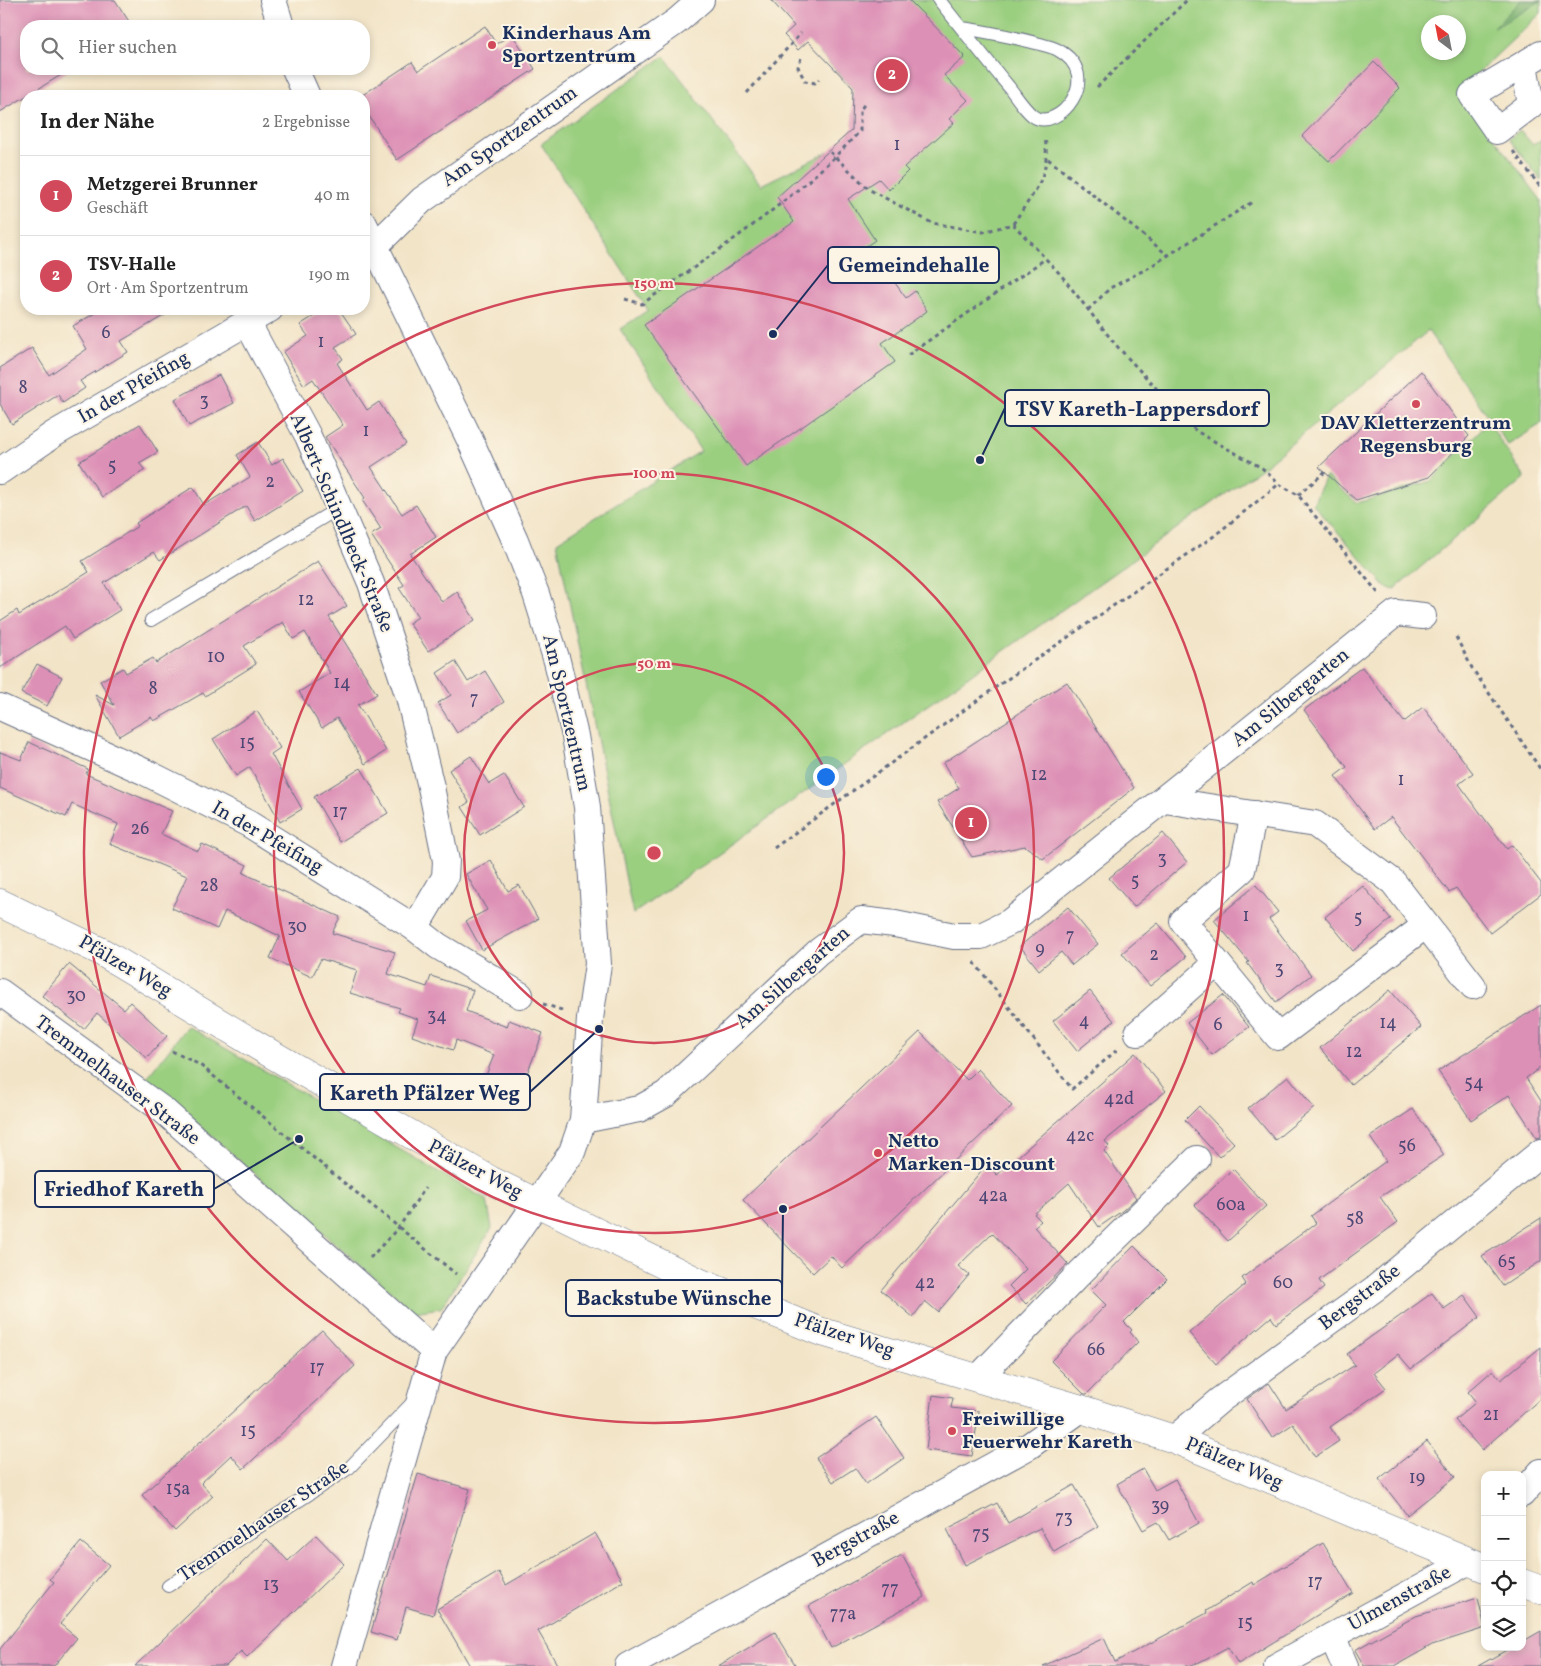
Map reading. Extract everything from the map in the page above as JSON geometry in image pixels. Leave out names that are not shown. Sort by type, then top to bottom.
[{"type":"street","points":[[273,0],[279,20]]},
{"type":"street","name":"Am Sportzentrum","points":[[370,239],[422,200],[677,21],[701,0]]},
{"type":"street","points":[[1533,59],[1531,105],[1497,131],[1472,95],[1533,59]]},
{"type":"street","points":[[298,75],[304,90]]},
{"type":"street","name":"Am Sportzentrum","points":[[370,247],[470,440],[515,540],[536,594],[560,670],[575,736],[587,807],[598,964],[590,1019],[583,1120],[572,1152],[535,1202]]},
{"type":"street","name":"In der Pfeifing","points":[[0,471],[54,434],[259,315]]},
{"type":"street","name":"Albert-Schindlbeck-Straße","points":[[247,322],[308,436],[339,508],[370,583],[408,697],[431,787],[446,860],[445,877],[415,928]]},
{"type":"street","points":[[1396,613],[1423,616]]},
{"type":"street","name":"Am Silbergarten","points":[[583,1120],[639,1109],[666,1094],[818,952],[861,920],[895,924],[954,936],[981,936],[1010,922],[1396,613]]},
{"type":"street","name":"In der Pfeifing","points":[[0,707],[146,772],[249,824],[415,928],[438,946],[520,995]]},
{"type":"street","points":[[1164,800],[1315,824],[1393,882],[1473,986]]},
{"type":"street","points":[[1254,814],[1242,870],[1183,921],[1278,1037],[1426,925]]},
{"type":"street","name":"Pfälzer Weg","points":[[0,903],[100,951],[490,1180],[702,1283],[819,1331],[1082,1408],[1174,1439],[1477,1565]]},
{"type":"street","points":[[1138,1033],[1217,963]]},
{"type":"street","name":"Tremmelhauser Straße","points":[[0,992],[163,1110],[434,1351]]},
{"type":"street","name":"Bergstraße","points":[[1174,1439],[1220,1400],[1378,1287],[1541,1152]]},
{"type":"street","points":[[978,1378],[1081,1272],[1197,1159]]},
{"type":"street","name":"Tremmelhauser Straße","points":[[344,1666],[434,1351],[535,1202]]},
{"type":"street","name":"Bergstraße","points":[[628,1666],[1028,1446],[1082,1408]]},
{"type":"street","points":[[1526,1489],[1541,1472]]},
{"type":"street","name":"Ulmenstraße","points":[[1277,1666],[1332,1636],[1477,1565]]},
{"type":"street","points":[[1526,1584],[1541,1590]]},
{"type":"street","name":"Ulmenstraße","points":[[1332,1636],[1345,1666]]},
{"type":"lane","points":[[939,0],[1033,116],[1043,120],[1052,118],[1074,99],[1080,83],[1073,63],[1058,50],[1008,35],[962,28]]},
{"type":"lane","points":[[151,620],[339,508]]},
{"type":"lane","name":"Tremmelhauser Straße","points":[[168,1586],[349,1468],[422,1393]]},
{"type":"path","points":[[1074,99],[1099,86],[1187,0]]},
{"type":"path","points":[[747,92],[801,33]]},
{"type":"path","points":[[801,58],[798,67],[805,81],[815,83],[819,79]]},
{"type":"path","points":[[625,299],[642,304],[783,204],[836,157],[860,131],[860,110],[866,102]]},
{"type":"path","points":[[830,152],[870,190],[932,223],[983,232],[1013,224],[1043,177],[1048,159],[1043,120]]},
{"type":"path","points":[[1497,131],[1541,188]]},
{"type":"path","points":[[1048,159],[1169,256]]},
{"type":"path","points":[[1088,310],[1110,288],[1169,256],[1254,201]]},
{"type":"path","points":[[1013,224],[1045,258],[1115,344],[1196,431],[1262,468],[1279,484],[1298,495],[1396,613]]},
{"type":"path","points":[[908,355],[1045,258]]},
{"type":"path","points":[[1298,495],[1325,472]]},
{"type":"path","points":[[774,848],[996,688],[1214,536],[1279,484]]},
{"type":"path","points":[[1456,637],[1472,668],[1486,686],[1541,770]]},
{"type":"path","points":[[954,936],[1072,1089],[1138,1033]]},
{"type":"path","points":[[172,1051],[200,1065],[475,1290]]},
{"type":"path","points":[[370,1258],[399,1228],[425,1188]]},
{"type":"green space","points":[[771,0],[1541,0],[1541,13],[1459,91],[1541,200],[1541,424],[1508,445],[1428,331],[1262,468],[633,914],[557,542],[701,451],[620,329],[648,310],[541,144],[664,56],[761,185],[885,124]]},
{"type":"green space","points":[[1521,0],[1541,1],[1494,28]]},
{"type":"green space","points":[[1520,130],[1532,144],[1541,140],[1541,180],[1509,139]]},
{"type":"green space","points":[[1488,422],[1525,478],[1394,590],[1386,587],[1313,504],[1326,476],[1357,503],[1431,481]]},
{"type":"green space","points":[[187,1026],[487,1200],[492,1228],[441,1308],[414,1312],[146,1079]]},
{"type":"building","points":[[0,0],[115,0],[128,20],[20,20],[20,75],[61,75],[36,90],[20,90],[20,100],[0,112]]},
{"type":"building","points":[[771,0],[909,0],[965,57],[944,75],[968,100],[949,119],[954,123],[904,167],[908,171],[889,190],[879,179],[848,199],[875,240],[841,264],[887,272],[906,298],[915,291],[927,311],[882,343],[895,362],[746,466],[644,325],[794,222],[777,197],[852,130],[853,88],[808,41],[798,50],[784,35],[794,26]]},
{"type":"building","points":[[485,26],[496,44],[512,34],[535,69],[397,160],[370,117],[370,90],[412,62],[418,71]]},
{"type":"building","points":[[1374,62],[1400,88],[1329,161],[1302,136]]},
{"type":"building","points":[[92,315],[165,315],[121,341],[128,352],[80,381],[85,388],[63,403],[58,395],[12,424],[0,404],[0,368],[32,348],[49,375],[87,349],[73,326]]},
{"type":"building","points":[[316,315],[343,315],[356,334],[335,347],[343,359],[337,363],[367,410],[379,402],[406,444],[371,467],[402,514],[416,505],[436,537],[410,554],[442,602],[457,592],[475,620],[428,651],[409,623],[418,617],[399,588],[404,585],[371,535],[381,529],[362,500],[365,498],[325,437],[343,425],[313,379],[304,385],[283,352],[308,336],[300,325]]},
{"type":"building","name":"DAV Kletterzentrum Regensburg","points":[[1421,371],[1469,436],[1429,477],[1356,500],[1319,467]]},
{"type":"building","points":[[219,375],[234,403],[189,426],[175,399]]},
{"type":"building","points":[[140,424],[158,452],[139,463],[145,470],[102,497],[79,462]]},
{"type":"building","points":[[258,442],[272,465],[283,458],[303,491],[255,521],[246,506],[160,560],[154,552],[104,583],[120,610],[73,639],[65,626],[0,668],[0,621],[17,610],[19,615],[89,572],[82,561],[138,526],[136,523],[193,487],[204,505],[250,477],[237,455]]},
{"type":"building","points":[[318,561],[347,606],[329,617],[377,694],[358,705],[386,751],[365,764],[337,718],[322,728],[299,692],[330,673],[305,632],[293,639],[283,622],[244,646],[256,664],[205,696],[203,693],[154,721],[151,717],[119,736],[95,695],[114,705],[100,681],[123,668],[126,673],[153,658],[156,663]]},
{"type":"building","points":[[455,661],[468,682],[485,671],[504,702],[457,733],[438,703],[451,695],[437,673]]},
{"type":"building","points":[[37,664],[62,677],[47,706],[21,693]]},
{"type":"building","points":[[1362,667],[1404,722],[1423,707],[1473,773],[1459,784],[1507,849],[1512,845],[1541,883],[1541,894],[1490,933],[1456,888],[1449,892],[1391,817],[1375,829],[1335,776],[1347,767],[1304,710]]},
{"type":"building","points":[[1067,682],[1134,788],[1043,859],[1025,846],[972,857],[937,802],[959,788],[943,763]]},
{"type":"building","points":[[257,711],[280,748],[271,754],[302,809],[280,822],[250,767],[236,776],[213,739]]},
{"type":"building","points":[[29,742],[88,769],[86,774],[172,811],[161,834],[198,851],[202,844],[247,865],[243,873],[340,917],[332,933],[395,952],[388,974],[427,987],[431,976],[473,990],[466,1011],[507,1027],[509,1020],[543,1033],[516,1102],[481,1088],[494,1055],[456,1040],[453,1050],[412,1036],[418,1019],[398,1012],[400,1008],[350,993],[357,970],[321,959],[312,977],[270,958],[280,936],[225,911],[217,929],[172,908],[187,876],[110,844],[118,824],[72,804],[66,817],[0,788],[0,752],[21,760]]},
{"type":"building","points":[[471,756],[489,784],[504,775],[524,807],[480,835],[462,807],[469,802],[449,770]]},
{"type":"building","points":[[361,768],[388,813],[340,842],[314,797]]},
{"type":"building","points":[[1163,833],[1187,862],[1134,907],[1109,878]]},
{"type":"building","points":[[491,860],[508,891],[519,885],[538,919],[482,950],[466,921],[487,910],[466,874]]},
{"type":"building","points":[[1256,885],[1278,912],[1269,919],[1311,975],[1276,1002],[1247,963],[1249,962],[1214,920]]},
{"type":"building","points":[[1363,886],[1391,919],[1353,951],[1325,917]]},
{"type":"building","points":[[1068,907],[1098,944],[1072,965],[1061,952],[1039,970],[1020,946]]},
{"type":"building","points":[[1158,923],[1186,957],[1150,986],[1122,953]]},
{"type":"building","points":[[69,964],[124,1009],[130,1002],[167,1036],[147,1058],[97,1013],[84,1029],[42,996]]},
{"type":"building","points":[[1390,990],[1421,1027],[1351,1085],[1320,1048]]},
{"type":"building","points":[[1090,991],[1114,1021],[1077,1051],[1053,1021]]},
{"type":"building","points":[[1223,995],[1249,1027],[1212,1055],[1187,1023]]},
{"type":"building","points":[[1541,1005],[1541,1067],[1526,1078],[1541,1101],[1541,1137],[1537,1138],[1509,1095],[1471,1120],[1438,1071]]},
{"type":"building","name":"Netto Marken-Discount","points":[[920,1032],[967,1080],[978,1069],[1012,1106],[842,1268],[831,1256],[813,1273],[743,1200]]},
{"type":"building","points":[[1135,1053],[1166,1091],[1105,1141],[1109,1146],[1104,1151],[1136,1198],[1122,1211],[1099,1227],[1069,1183],[1034,1214],[1041,1221],[1034,1227],[1068,1264],[1026,1304],[1009,1286],[1026,1269],[992,1233],[958,1266],[969,1275],[938,1312],[925,1301],[913,1317],[881,1290],[987,1164],[997,1175]]},
{"type":"building","points":[[1288,1076],[1314,1108],[1275,1140],[1248,1108]]},
{"type":"building","points":[[1199,1106],[1234,1143],[1219,1157],[1185,1120]]},
{"type":"building","points":[[1413,1109],[1444,1155],[1380,1197],[1398,1222],[1319,1280],[1324,1288],[1276,1324],[1271,1317],[1216,1364],[1189,1333],[1246,1284],[1242,1278],[1316,1223],[1311,1216],[1386,1161],[1370,1137]]},
{"type":"building","points":[[1233,1169],[1266,1206],[1228,1241],[1195,1205]]},
{"type":"building","points":[[1541,1218],[1541,1261],[1503,1286],[1482,1256]]},
{"type":"building","points":[[1134,1246],[1167,1279],[1124,1322],[1132,1330],[1130,1332],[1138,1342],[1087,1394],[1084,1394],[1051,1361],[1106,1305],[1091,1290]]},
{"type":"building","points":[[1432,1293],[1444,1309],[1464,1295],[1480,1317],[1411,1369],[1398,1354],[1374,1373],[1386,1388],[1330,1427],[1339,1441],[1315,1457],[1293,1424],[1272,1438],[1247,1399],[1269,1383],[1286,1409],[1355,1365],[1347,1354]]},
{"type":"building","points":[[322,1330],[355,1366],[243,1469],[231,1455],[201,1483],[213,1496],[175,1531],[142,1495]]},
{"type":"building","points":[[1541,1347],[1541,1398],[1482,1450],[1455,1420],[1476,1402],[1468,1392],[1493,1370],[1501,1380]]},
{"type":"building","name":"Freiwillige Feuerwehr Kareth","points":[[933,1395],[953,1398],[951,1408],[979,1411],[972,1456],[926,1450]]},
{"type":"building","points":[[876,1417],[904,1458],[866,1484],[855,1468],[833,1482],[816,1458]]},
{"type":"building","points":[[1427,1441],[1455,1477],[1407,1515],[1379,1479]]},
{"type":"building","points":[[1143,1469],[1155,1490],[1175,1479],[1199,1523],[1169,1540],[1158,1522],[1143,1530],[1117,1484]]},
{"type":"building","points":[[418,1474],[470,1489],[433,1615],[406,1607],[397,1640],[371,1632]]},
{"type":"building","points":[[1074,1485],[1098,1526],[1054,1552],[1040,1528],[965,1565],[947,1529],[997,1503],[1008,1523]]},
{"type":"building","points":[[595,1533],[623,1581],[538,1631],[558,1666],[470,1666],[437,1609],[499,1572],[506,1585]]},
{"type":"building","points":[[316,1535],[344,1564],[247,1657],[241,1651],[226,1666],[135,1666],[267,1539],[288,1561]]},
{"type":"building","points":[[81,1542],[109,1565],[60,1624],[77,1638],[54,1666],[0,1666],[0,1649],[54,1582],[50,1579]]},
{"type":"building","points":[[1323,1543],[1353,1593],[1238,1664],[1228,1647],[1192,1666],[1043,1666],[1104,1638],[1115,1662],[1207,1613],[1206,1611],[1253,1582],[1254,1585]]},
{"type":"building","points":[[902,1555],[925,1597],[831,1648],[809,1606]]},
{"type":"building","points":[[1478,1598],[1481,1611],[1481,1629],[1432,1645],[1395,1666],[1364,1666],[1355,1650],[1416,1616]]},
{"type":"building","points":[[1541,1631],[1541,1666],[1478,1666],[1505,1651],[1526,1651],[1526,1640]]},
{"type":"building","points":[[775,1632],[796,1666],[718,1666]]},
{"type":"place","name":"Kinderhaus Am Sportzentrum","points":[[492,45]]},
{"type":"place","name":"TSV-Halle","points":[[892,75]]},
{"type":"place","name":"Gemeindehalle","points":[[773,334]]},
{"type":"place","name":"DAV Kletterzentrum Regensburg","points":[[1416,404]]},
{"type":"place","name":"TSV Kareth-Lappersdorf","points":[[980,460]]},
{"type":"place","name":"Metzgerei Brunner","points":[[971,823]]},
{"type":"place","name":"Kareth Pfälzer Weg","points":[[599,1029]]},
{"type":"place","name":"Friedhof Kareth","points":[[299,1139]]},
{"type":"place","name":"Netto Marken-Discount","points":[[878,1153]]},
{"type":"place","name":"Backstube Wünsche","points":[[783,1209]]},
{"type":"place","name":"Freiwillige Feuerwehr Kareth","points":[[952,1431]]}]
